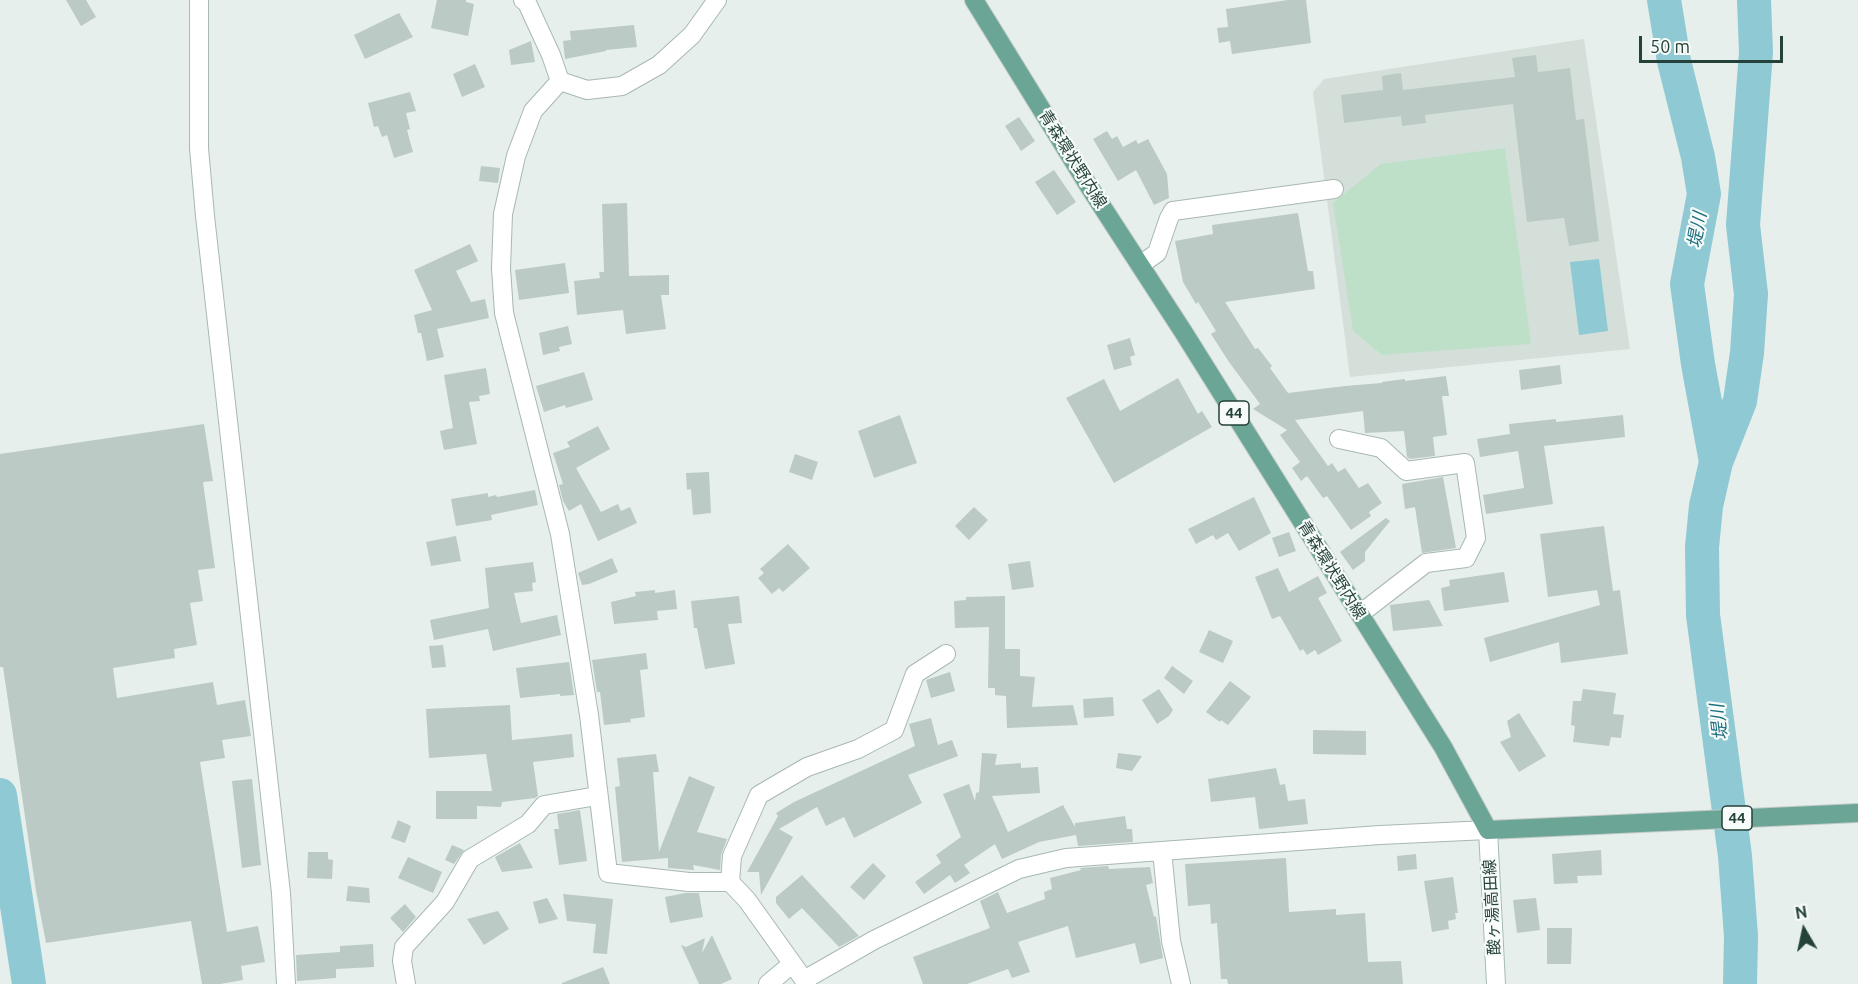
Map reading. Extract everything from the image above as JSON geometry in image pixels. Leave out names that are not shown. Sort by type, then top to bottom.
[{"type":"main road","name":"青森環状野内線","points":[[974,0],[1443,747],[1488,830]]},
{"type":"main road","name":"44","points":[[1488,830],[1858,813]]},
{"type":"street","points":[[199,0],[199,148],[205,216],[281,893],[286,984]]},
{"type":"street","points":[[523,0],[527,3],[551,55],[560,81]]},
{"type":"street","points":[[560,81],[587,90],[622,86],[659,65],[692,35],[717,0]]},
{"type":"street","points":[[560,81],[533,111],[516,156],[503,214],[501,268],[504,313],[560,534],[589,716],[608,873],[689,882],[730,882],[747,900],[805,982],[874,940],[1019,869],[1065,858],[1380,835],[1488,830]]},
{"type":"street","points":[[1140,265],[1157,253],[1168,218],[1173,211],[1334,189]]},
{"type":"street","points":[[1339,439],[1381,448],[1406,471],[1466,463],[1476,538],[1466,558],[1426,562],[1360,614]]},
{"type":"street","points":[[730,882],[732,856],[759,795],[807,767],[858,749],[894,730],[915,674],[946,654]]},
{"type":"street","points":[[406,984],[402,961],[404,947],[445,902],[470,859],[528,824],[544,805],[597,796]]},
{"type":"street","name":"酸ヶ湯高田線","points":[[1488,830],[1496,984]]},
{"type":"street","points":[[1162,851],[1171,941],[1181,984]]},
{"type":"street","points":[[768,984],[792,964]]},
{"type":"shaded area","points":[[1584,39],[1630,349],[1350,377],[1313,92],[1324,79]]},
{"type":"green space","points":[[1505,148],[1531,344],[1382,355],[1353,331],[1333,203],[1381,164]]},
{"type":"water","points":[[1599,259],[1608,331],[1579,335],[1570,262]]},
{"type":"building","points":[[66,0],[86,0],[96,17],[81,26]]},
{"type":"building","points":[[437,0],[466,0],[474,4],[468,36],[431,28]]},
{"type":"building","points":[[1288,0],[1306,0],[1311,43],[1232,54],[1230,41],[1219,43],[1217,28],[1228,27],[1226,9]]},
{"type":"building","points":[[399,13],[413,37],[365,59],[354,35]]},
{"type":"building","points":[[634,25],[637,47],[606,50],[565,59],[563,41],[571,40],[570,31]]},
{"type":"building","points":[[531,41],[535,62],[511,65],[509,50]]},
{"type":"building","points":[[1536,55],[1538,72],[1570,68],[1576,120],[1584,119],[1599,241],[1569,246],[1564,218],[1527,222],[1513,104],[1425,115],[1426,123],[1402,126],[1401,116],[1344,123],[1341,95],[1383,90],[1382,76],[1401,73],[1403,90],[1515,77],[1512,58]]},
{"type":"building","points":[[475,64],[485,87],[462,97],[453,74]]},
{"type":"building","points":[[410,92],[416,111],[406,113],[410,129],[407,130],[413,152],[394,158],[387,135],[382,137],[378,126],[374,127],[368,103]]},
{"type":"building","points":[[1019,117],[1035,141],[1021,151],[1005,126]]},
{"type":"building","points":[[1107,131],[1112,139],[1117,136],[1123,147],[1136,140],[1138,144],[1148,139],[1167,174],[1169,198],[1154,205],[1136,170],[1118,181],[1093,139]]},
{"type":"building","points":[[481,166],[500,168],[498,183],[479,181]]},
{"type":"building","points":[[1054,170],[1076,202],[1057,215],[1035,182]]},
{"type":"building","points":[[627,203],[629,276],[669,275],[669,295],[661,295],[666,329],[626,334],[623,310],[577,315],[574,281],[600,278],[599,272],[604,272],[602,204]]},
{"type":"building","points":[[1298,213],[1308,271],[1313,271],[1315,289],[1225,302],[1255,349],[1258,348],[1272,366],[1270,368],[1288,393],[1446,376],[1449,396],[1442,396],[1447,435],[1433,437],[1435,456],[1410,459],[1407,457],[1404,431],[1365,433],[1363,411],[1295,420],[1328,466],[1332,463],[1338,472],[1345,468],[1359,488],[1368,483],[1382,503],[1369,512],[1371,516],[1351,530],[1327,496],[1323,498],[1307,476],[1301,481],[1292,468],[1300,462],[1280,435],[1287,430],[1253,409],[1260,404],[1211,334],[1216,331],[1183,282],[1175,241],[1213,234],[1212,225]]},
{"type":"building","points":[[470,244],[478,261],[456,271],[471,302],[485,299],[489,318],[437,329],[444,357],[427,361],[421,333],[418,333],[414,315],[432,310],[414,270]]},
{"type":"building","points":[[565,263],[569,293],[519,300],[515,270]]},
{"type":"building","points":[[568,326],[572,344],[559,347],[560,351],[543,355],[539,333]]},
{"type":"building","points":[[1130,338],[1135,355],[1130,357],[1132,365],[1114,370],[1107,345]]},
{"type":"building","points":[[1560,365],[1562,384],[1521,390],[1519,370]]},
{"type":"building","points":[[486,368],[490,394],[479,396],[480,401],[469,402],[477,444],[444,450],[440,431],[453,428],[444,375]]},
{"type":"building","points":[[584,372],[593,400],[566,408],[565,405],[544,412],[536,386]]},
{"type":"building","points":[[1178,378],[1198,414],[1202,411],[1212,427],[1114,483],[1066,398],[1104,379],[1120,411]]},
{"type":"building","points":[[900,415],[917,463],[874,478],[858,431]]},
{"type":"building","points":[[1623,415],[1625,437],[1544,446],[1553,504],[1486,514],[1483,495],[1524,488],[1518,451],[1480,457],[1477,439],[1510,434],[1509,424]]},
{"type":"building","points":[[204,424],[213,481],[203,482],[215,568],[198,570],[203,601],[190,603],[197,645],[174,649],[175,658],[113,668],[117,698],[213,682],[217,705],[245,700],[251,736],[222,740],[225,758],[200,762],[227,932],[258,926],[265,962],[241,966],[243,980],[220,984],[202,984],[191,921],[46,943],[36,891],[3,667],[0,667],[0,454]]},
{"type":"building","points":[[598,426],[610,449],[576,468],[601,512],[618,504],[621,511],[630,507],[637,523],[598,541],[581,504],[569,511],[563,501],[559,485],[563,484],[553,453],[570,447],[567,442]]},
{"type":"building","points":[[795,454],[818,462],[812,480],[789,472]]},
{"type":"building","points":[[709,472],[711,513],[693,515],[691,489],[687,490],[686,473]]},
{"type":"building","points":[[1443,477],[1456,548],[1422,553],[1415,507],[1405,509],[1402,484]]},
{"type":"building","points":[[535,490],[538,505],[491,515],[492,520],[456,526],[451,499],[488,493],[488,497],[496,495],[497,497]]},
{"type":"building","points":[[1254,497],[1271,533],[1239,551],[1228,533],[1216,540],[1213,535],[1196,544],[1188,529]]},
{"type":"building","points":[[974,507],[988,520],[969,540],[955,526]]},
{"type":"building","points":[[1386,518],[1390,521],[1365,552],[1365,561],[1353,570],[1340,552]]},
{"type":"building","points":[[1604,526],[1613,591],[1620,590],[1628,654],[1561,663],[1559,642],[1490,662],[1484,638],[1600,605],[1597,590],[1548,597],[1540,534]]},
{"type":"building","points":[[1289,532],[1296,551],[1279,557],[1272,538]]},
{"type":"building","points":[[456,536],[461,561],[431,566],[426,542]]},
{"type":"building","points":[[788,544],[810,568],[783,592],[779,588],[772,594],[758,578],[764,573],[760,569]]},
{"type":"building","points":[[612,558],[618,572],[582,585],[578,573]]},
{"type":"building","points":[[1030,561],[1034,587],[1012,590],[1008,564]]},
{"type":"building","points":[[533,562],[536,582],[532,583],[533,591],[514,593],[521,623],[557,615],[561,635],[493,651],[488,629],[434,640],[430,620],[489,608],[485,568]]},
{"type":"building","points":[[1278,568],[1289,592],[1318,576],[1327,593],[1318,598],[1342,641],[1318,655],[1315,650],[1307,655],[1303,649],[1300,651],[1280,616],[1272,619],[1255,577]]},
{"type":"building","points":[[1504,572],[1509,602],[1444,611],[1441,588],[1450,586],[1449,580]]},
{"type":"building","points":[[655,590],[655,593],[675,590],[677,609],[657,611],[658,620],[614,624],[611,602],[636,596],[635,592]]},
{"type":"building","points":[[739,596],[742,623],[728,624],[735,664],[705,669],[697,628],[694,628],[691,601]]},
{"type":"building","points":[[1005,596],[1005,649],[1020,649],[1020,676],[1035,677],[1032,707],[1073,705],[1078,725],[1007,728],[1006,696],[995,695],[995,688],[988,688],[989,627],[955,628],[954,601],[966,600],[966,597]]},
{"type":"building","points":[[1429,600],[1443,626],[1393,631],[1390,605]]},
{"type":"building","points":[[1209,630],[1233,641],[1223,663],[1199,652]]},
{"type":"building","points":[[443,645],[446,667],[432,668],[429,646]]},
{"type":"building","points":[[646,653],[648,669],[640,670],[645,717],[630,719],[631,722],[604,725],[600,692],[597,692],[592,660]]},
{"type":"building","points":[[569,662],[574,695],[520,698],[516,668]]},
{"type":"building","points":[[1172,666],[1193,681],[1184,694],[1164,678]]},
{"type":"building","points":[[950,672],[955,691],[931,698],[926,680]]},
{"type":"building","points":[[1230,681],[1251,697],[1228,725],[1206,712]]},
{"type":"building","points":[[1159,689],[1173,710],[1169,716],[1157,724],[1142,700]]},
{"type":"building","points":[[1583,689],[1616,693],[1613,714],[1624,715],[1621,738],[1611,737],[1609,746],[1573,742],[1575,726],[1571,725],[1573,701],[1581,701]]},
{"type":"building","points":[[1113,697],[1114,716],[1084,718],[1083,699]]},
{"type":"building","points":[[510,705],[512,740],[572,734],[574,757],[533,762],[538,796],[535,798],[502,802],[501,807],[477,806],[477,819],[436,819],[436,791],[492,791],[486,754],[429,758],[426,709]]},
{"type":"building","points":[[1519,713],[1546,756],[1519,772],[1500,742],[1511,737],[1507,721]]},
{"type":"building","points":[[931,718],[938,745],[952,740],[958,756],[908,775],[922,803],[854,838],[844,817],[826,826],[817,807],[779,829],[793,837],[761,895],[759,872],[747,872],[778,816],[776,813],[794,802],[915,746],[909,724]]},
{"type":"building","points":[[1313,730],[1366,731],[1366,755],[1313,754]]},
{"type":"building","points":[[982,753],[997,754],[995,765],[1021,763],[1021,768],[1038,767],[1040,793],[992,796],[1008,832],[1063,805],[1075,827],[1075,823],[1125,816],[1127,829],[1132,829],[1133,842],[1078,846],[1076,835],[1039,842],[1002,859],[995,844],[964,865],[970,873],[955,883],[950,875],[924,894],[915,882],[941,863],[936,855],[961,837],[943,794],[969,784],[975,801],[976,793],[979,792]]},
{"type":"building","points":[[1118,753],[1142,756],[1132,771],[1116,768]]},
{"type":"building","points":[[656,754],[659,772],[653,772],[659,852],[689,776],[715,787],[697,832],[727,839],[721,855],[720,870],[693,865],[694,870],[668,868],[668,858],[622,862],[615,787],[620,786],[617,758]]},
{"type":"building","points":[[1276,768],[1280,785],[1285,784],[1288,801],[1305,799],[1308,824],[1259,829],[1255,797],[1211,802],[1208,779]]},
{"type":"building","points":[[252,779],[261,865],[242,868],[232,781]]},
{"type":"building","points":[[580,810],[587,861],[559,865],[554,829],[559,829],[557,814]]},
{"type":"building","points":[[398,820],[411,826],[405,843],[391,838]]},
{"type":"building","points":[[520,843],[533,868],[502,872],[495,857]]},
{"type":"building","points":[[452,845],[464,850],[454,864],[445,860]]},
{"type":"building","points":[[1601,850],[1602,875],[1577,876],[1578,883],[1554,884],[1552,854]]},
{"type":"building","points":[[308,852],[328,852],[328,859],[333,860],[332,879],[307,878]]},
{"type":"building","points":[[1416,854],[1417,869],[1398,871],[1397,856]]},
{"type":"building","points":[[408,857],[442,872],[433,893],[398,878]]},
{"type":"building","points":[[1286,858],[1289,912],[1336,909],[1336,915],[1365,913],[1368,962],[1401,961],[1403,984],[1228,984],[1227,979],[1221,979],[1217,923],[1211,924],[1210,904],[1188,906],[1185,864]]},
{"type":"building","points":[[873,863],[886,876],[864,900],[850,887]]},
{"type":"building","points":[[1108,866],[1109,869],[1150,867],[1153,883],[1146,885],[1154,917],[1156,916],[1163,958],[1140,964],[1135,943],[1076,958],[1068,926],[1018,942],[1030,972],[1012,978],[1008,969],[967,984],[923,984],[913,957],[990,928],[980,901],[998,892],[1007,913],[1045,899],[1044,892],[1052,889],[1050,878],[1081,870],[1080,868]]},
{"type":"building","points":[[802,875],[859,936],[839,947],[802,908],[789,919],[776,903],[776,897]]},
{"type":"building","points":[[1453,877],[1458,913],[1455,913],[1456,919],[1448,921],[1449,929],[1432,932],[1424,881]]},
{"type":"building","points":[[348,886],[369,888],[370,903],[346,901]]},
{"type":"building","points":[[699,893],[703,917],[670,923],[665,897]]},
{"type":"building","points":[[563,894],[613,899],[607,954],[593,953],[596,924],[567,921]]},
{"type":"building","points":[[547,898],[558,919],[539,924],[533,902]]},
{"type":"building","points":[[1536,898],[1540,930],[1517,933],[1513,900]]},
{"type":"building","points":[[405,904],[416,917],[403,932],[390,918]]},
{"type":"building","points":[[498,911],[509,929],[484,945],[467,919]]},
{"type":"building","points":[[1547,928],[1572,928],[1571,964],[1547,964]]},
{"type":"building","points":[[712,935],[732,979],[721,984],[699,984],[681,945],[686,947],[705,938],[702,953]]},
{"type":"building","points":[[373,944],[374,967],[336,969],[336,978],[297,981],[296,955],[340,952],[340,946]]},
{"type":"building","points":[[603,967],[610,984],[562,984],[562,983]]},
{"type":"waterway","name":"堤川","points":[[1664,0],[1674,61],[1698,157],[1704,194],[1687,284],[1698,364],[1716,462]]},
{"type":"waterway","name":"堤川","points":[[1740,984],[1741,936],[1735,856],[1703,615],[1702,547],[1706,506],[1716,462],[1740,401],[1747,353],[1751,294],[1743,225],[1756,52],[1754,0]]},
{"type":"waterway","points":[[0,795],[29,984]]}]
